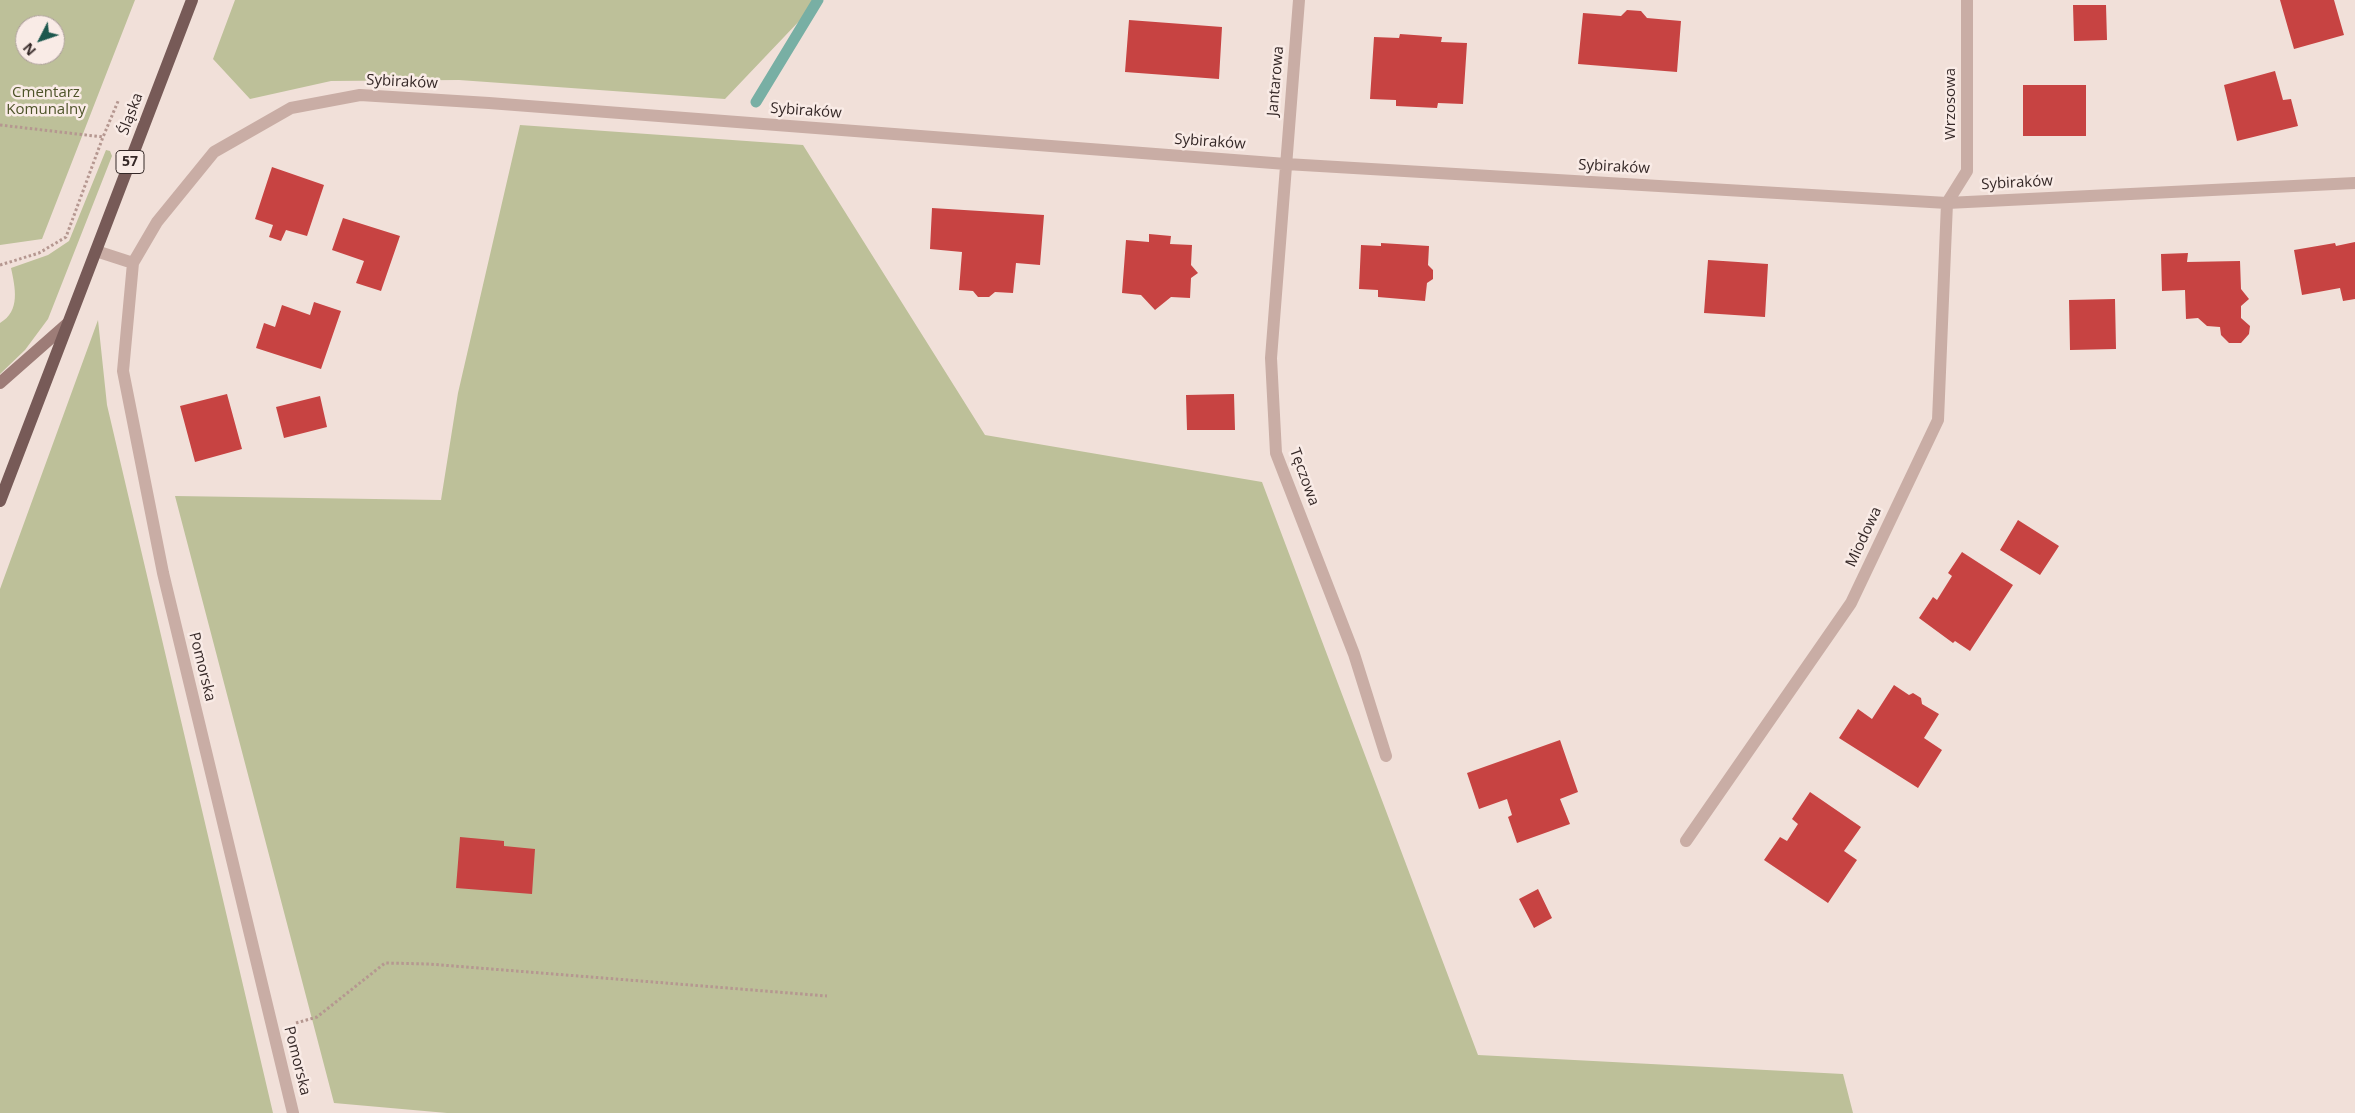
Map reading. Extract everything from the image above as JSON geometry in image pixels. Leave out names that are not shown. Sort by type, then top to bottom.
[{"type":"main road","name":"Śląska","points":[[67,324],[192,0]]},
{"type":"main road","points":[[0,383],[67,324]]},
{"type":"main road","name":"57","points":[[0,501],[67,324]]},
{"type":"street","name":"Jantarowa","points":[[1286,164],[1299,0]]},
{"type":"street","name":"Wrzosowa","points":[[1946,202],[1967,171],[1967,0]]},
{"type":"street","name":"Sybiraków","points":[[133,263],[158,222],[214,152],[291,108],[360,96],[489,103],[1286,164],[1946,202],[2355,183]]},
{"type":"street","name":"Tęczowa","points":[[1286,164],[1271,358],[1276,453],[1354,654],[1386,756]]},
{"type":"street","name":"Miodowa","points":[[1686,841],[1851,603],[1938,420],[1946,202]]},
{"type":"street","points":[[96,251],[133,263]]},
{"type":"street","name":"Pomorska","points":[[133,263],[123,371],[163,573],[293,1113]]},
{"type":"path","points":[[0,265],[40,254],[66,237],[119,99]]},
{"type":"path","points":[[0,125],[104,137]]},
{"type":"path","points":[[272,1028],[317,1017],[385,963],[429,964],[827,996]]},
{"type":"green space","name":"Cmentarz Komunalny","points":[[0,0],[135,0],[42,239],[0,245]]},
{"type":"green space","points":[[235,0],[817,0],[725,99],[459,80],[331,81],[250,99],[213,59]]},
{"type":"green space","points":[[520,125],[803,145],[985,435],[1262,482],[1478,1055],[1843,1074],[1853,1113],[447,1113],[334,1103],[175,496],[441,500],[458,393]]},
{"type":"green space","points":[[106,150],[110,151],[112,156],[48,319],[25,350],[0,374],[0,323],[11,312],[15,298],[11,268],[48,255],[69,241]]},
{"type":"green space","points":[[98,320],[107,405],[273,1113],[0,1113],[0,589]]},
{"type":"building","points":[[2280,0],[2334,0],[2344,35],[2294,49]]},
{"type":"building","points":[[2073,5],[2106,5],[2107,40],[2074,41]]},
{"type":"building","points":[[1627,10],[1641,11],[1647,18],[1681,21],[1677,72],[1578,64],[1583,13],[1621,16]]},
{"type":"building","points":[[1129,20],[1222,27],[1219,79],[1125,72]]},
{"type":"building","points":[[1400,34],[1442,37],[1441,42],[1467,43],[1463,104],[1438,103],[1437,108],[1396,106],[1396,100],[1370,99],[1374,37],[1399,38]]},
{"type":"building","points":[[2275,71],[2283,100],[2291,99],[2298,126],[2237,141],[2224,85]]},
{"type":"building","points":[[2023,85],[2086,85],[2086,136],[2023,136]]},
{"type":"building","points":[[272,167],[324,185],[307,236],[286,230],[281,241],[269,237],[273,225],[255,219]]},
{"type":"building","points":[[932,208],[1044,215],[1040,265],[1016,263],[1013,293],[995,292],[989,297],[978,297],[973,291],[959,290],[962,252],[930,249]]},
{"type":"building","points":[[343,218],[400,236],[381,291],[356,283],[364,261],[332,250]]},
{"type":"building","points":[[1149,234],[1171,236],[1170,244],[1192,245],[1191,265],[1198,273],[1191,278],[1190,298],[1171,297],[1155,310],[1141,295],[1122,293],[1126,240],[1149,242]]},
{"type":"building","points":[[2355,242],[2355,299],[2343,301],[2340,288],[2302,295],[2294,250],[2335,243],[2336,246]]},
{"type":"building","points":[[1381,243],[1429,246],[1428,265],[1433,270],[1433,279],[1427,283],[1425,301],[1378,297],[1378,290],[1359,289],[1361,245],[1381,246]]},
{"type":"building","points":[[2188,253],[2187,262],[2240,261],[2241,289],[2249,299],[2241,306],[2241,318],[2250,326],[2249,334],[2241,343],[2229,343],[2221,335],[2220,327],[2207,326],[2198,318],[2186,319],[2185,290],[2162,291],[2161,254]]},
{"type":"building","points":[[1708,260],[1768,264],[1765,317],[1704,313]]},
{"type":"building","points":[[2115,299],[2116,349],[2070,350],[2069,300]]},
{"type":"building","points":[[314,302],[341,311],[321,369],[256,348],[264,323],[275,327],[282,305],[310,315]]},
{"type":"building","points":[[227,394],[242,449],[195,462],[180,406]]},
{"type":"building","points":[[1234,394],[1235,430],[1187,430],[1186,395]]},
{"type":"building","points":[[320,396],[327,427],[284,438],[276,407]]},
{"type":"building","points":[[2018,520],[2059,546],[2040,575],[2000,550]]},
{"type":"building","points":[[1962,552],[2013,585],[1970,651],[1955,641],[1953,643],[1919,618],[1933,597],[1937,600],[1952,576],[1948,573]]},
{"type":"building","points":[[1894,685],[1909,695],[1913,693],[1921,698],[1922,704],[1939,714],[1924,738],[1942,750],[1918,788],[1839,738],[1858,709],[1872,719]]},
{"type":"building","points":[[1560,740],[1578,792],[1560,799],[1570,824],[1517,843],[1508,817],[1512,815],[1507,799],[1479,809],[1467,773]]},
{"type":"building","points":[[1810,792],[1861,827],[1844,851],[1857,860],[1828,903],[1764,860],[1780,837],[1787,841],[1798,824],[1792,819]]},
{"type":"building","points":[[460,837],[504,841],[504,846],[535,849],[532,894],[456,888]]},
{"type":"building","points":[[1538,889],[1552,918],[1534,928],[1519,899]]},
{"type":"waterway","points":[[756,102],[818,0]]}]
